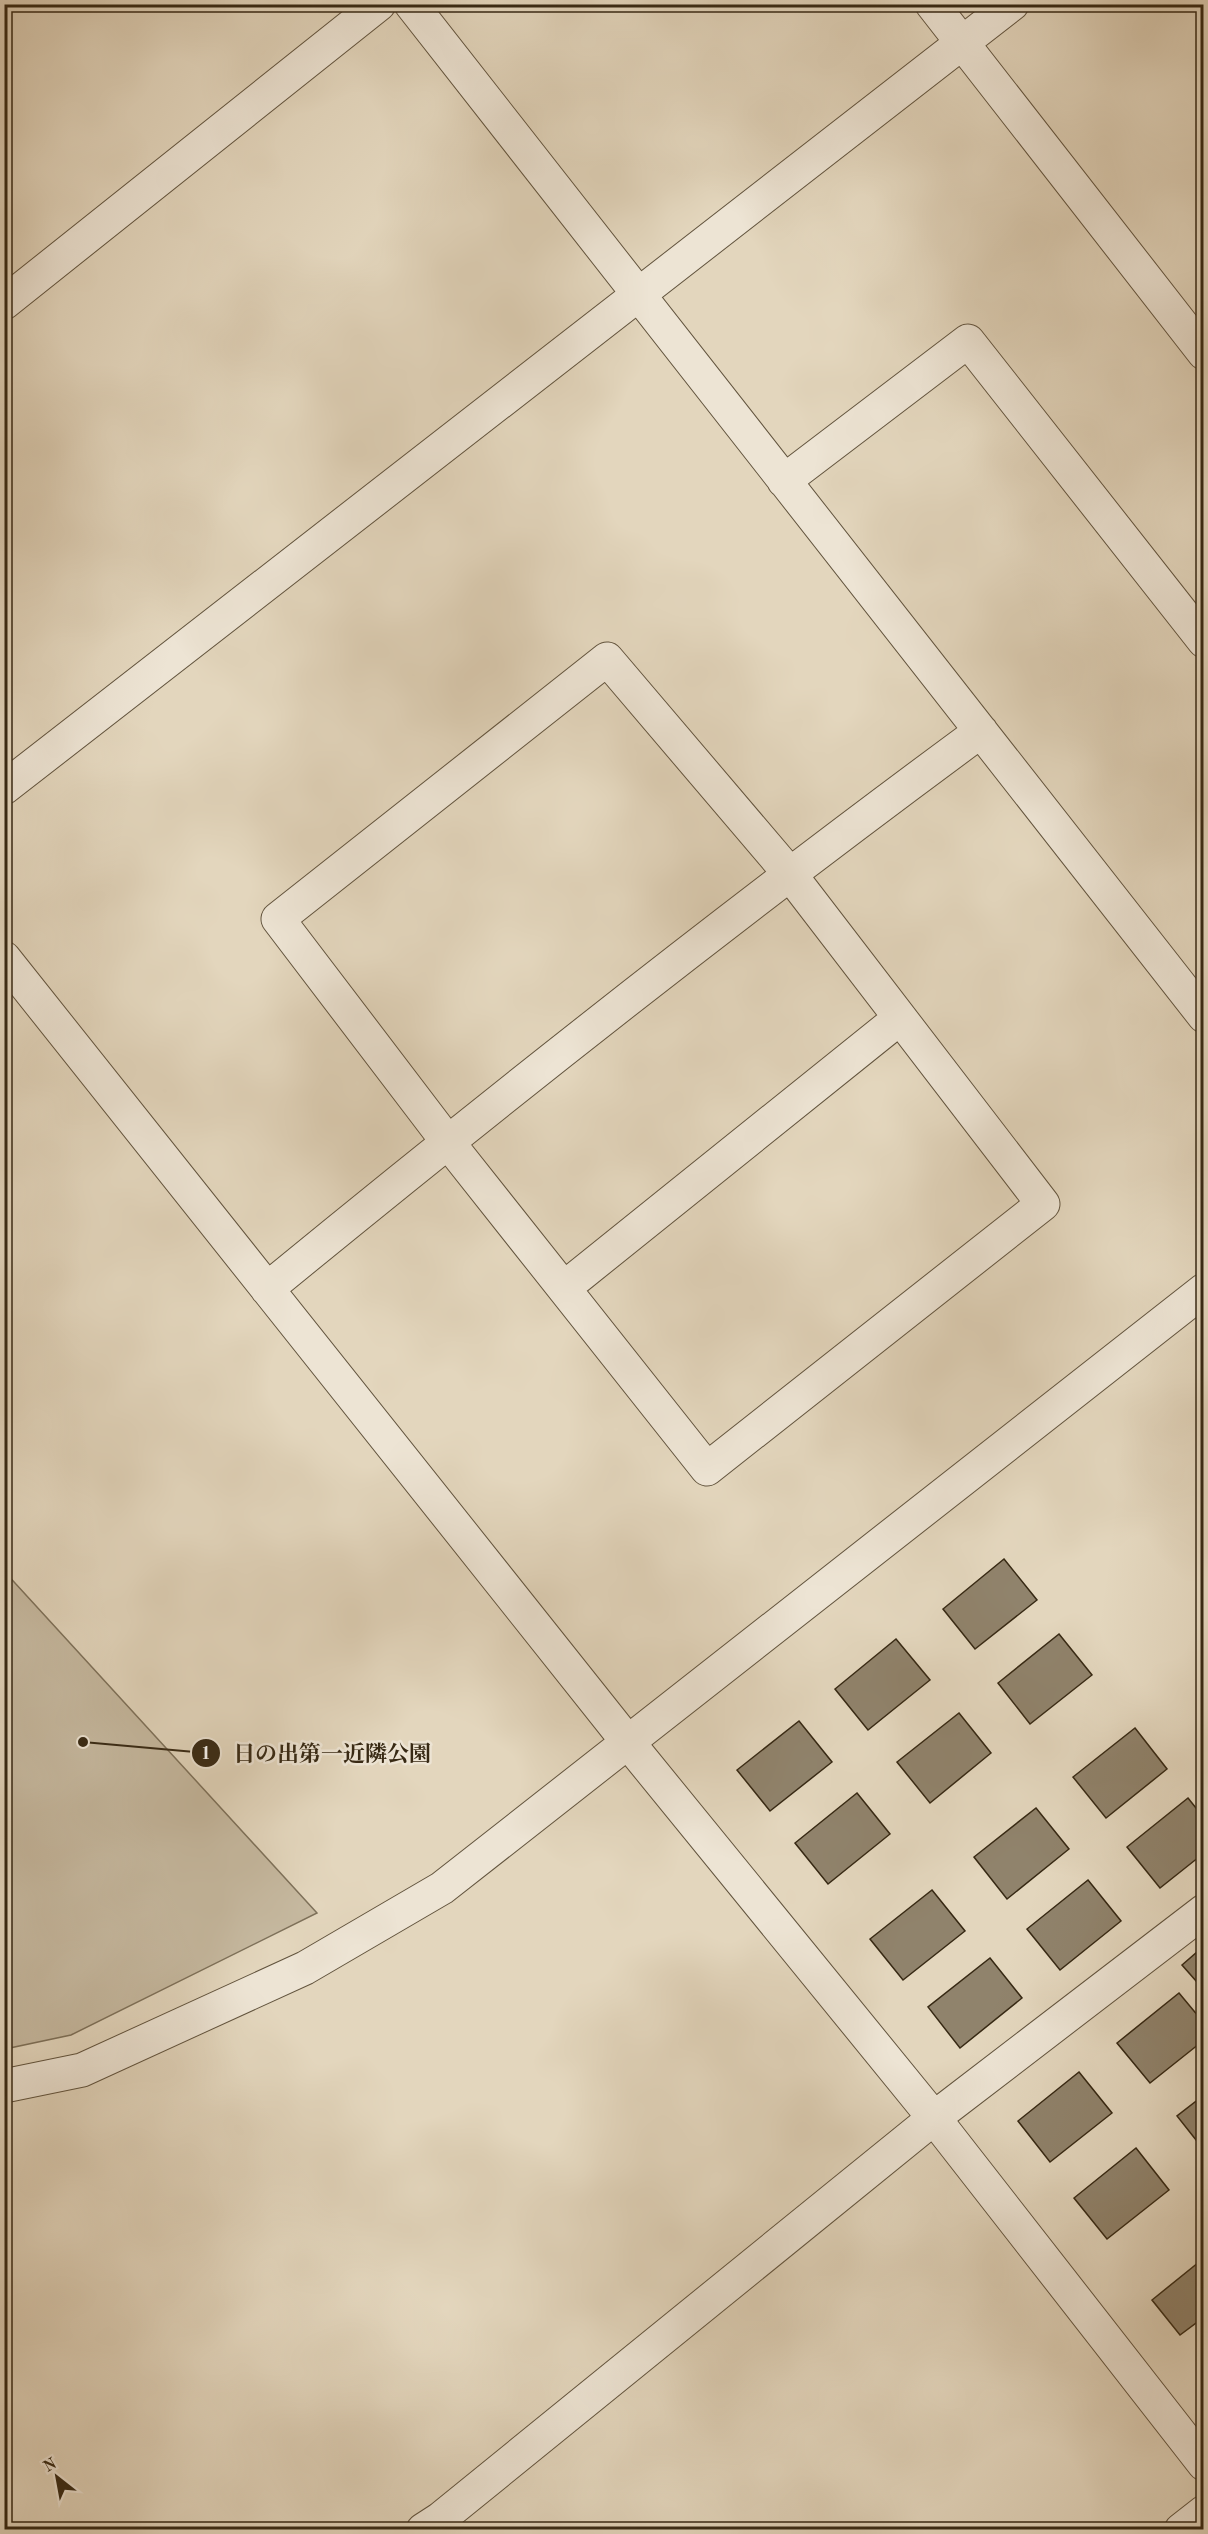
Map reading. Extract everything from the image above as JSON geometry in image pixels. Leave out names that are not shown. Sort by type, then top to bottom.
[{"type":"street","points":[[4,303],[379,4]]},
{"type":"street","points":[[411,4],[1203,1016]]},
{"type":"street","points":[[932,4],[1203,353]]},
{"type":"street","points":[[4,788],[963,45],[1012,4]]},
{"type":"street","points":[[784,481],[968,341],[1203,641]]},
{"type":"street","points":[[607,658],[789,873],[900,1018],[1043,1204],[707,1469],[447,1141],[278,919],[607,658]]},
{"type":"street","points":[[267,1289],[447,1141],[789,873],[981,731]]},
{"type":"street","points":[[4,958],[627,1741],[934,2118],[1203,2464]]},
{"type":"street","points":[[564,1288],[900,1018]]},
{"type":"street","points":[[4,2086],[82,2070],[305,1968],[442,1888],[1203,1290]]},
{"type":"street","points":[[423,2529],[440,2519],[934,2118],[1203,1911]]},
{"type":"street","points":[[1181,2529],[1203,2512]]},
{"type":"shaded area","points":[[4,1571],[317,1913],[71,2035],[5,2049]]},
{"type":"building","points":[[1004,1559],[1037,1600],[975,1649],[943,1609]]},
{"type":"building","points":[[1059,1634],[1092,1675],[1030,1724],[998,1683]]},
{"type":"building","points":[[896,1639],[930,1680],[868,1730],[835,1689]]},
{"type":"building","points":[[959,1713],[991,1753],[930,1803],[897,1762]]},
{"type":"building","points":[[799,1721],[832,1762],[770,1811],[737,1770]]},
{"type":"building","points":[[1135,1728],[1167,1769],[1106,1818],[1073,1777]]},
{"type":"building","points":[[857,1793],[890,1834],[828,1884],[795,1843]]},
{"type":"building","points":[[1188,1798],[1204,1818],[1204,1853],[1160,1888],[1127,1847]]},
{"type":"building","points":[[1036,1808],[1069,1849],[1007,1899],[974,1857]]},
{"type":"building","points":[[1088,1880],[1121,1921],[1060,1970],[1027,1929]]},
{"type":"building","points":[[932,1890],[965,1931],[903,1980],[870,1939]]},
{"type":"building","points":[[1204,1946],[1204,1990],[1182,1965]]},
{"type":"building","points":[[990,1958],[1022,1998],[960,2048],[928,2007]]},
{"type":"building","points":[[1179,1993],[1204,2023],[1204,2040],[1150,2083],[1117,2043]]},
{"type":"building","points":[[1079,2072],[1112,2113],[1050,2162],[1018,2121]]},
{"type":"building","points":[[1204,2095],[1204,2150],[1177,2116]]},
{"type":"building","points":[[1136,2148],[1169,2190],[1107,2239],[1074,2198]]},
{"type":"building","points":[[1204,2258],[1204,2317],[1180,2335],[1152,2300]]},
{"type":"place","name":"日の出第一近隣公園","points":[[83,1742]]}]
